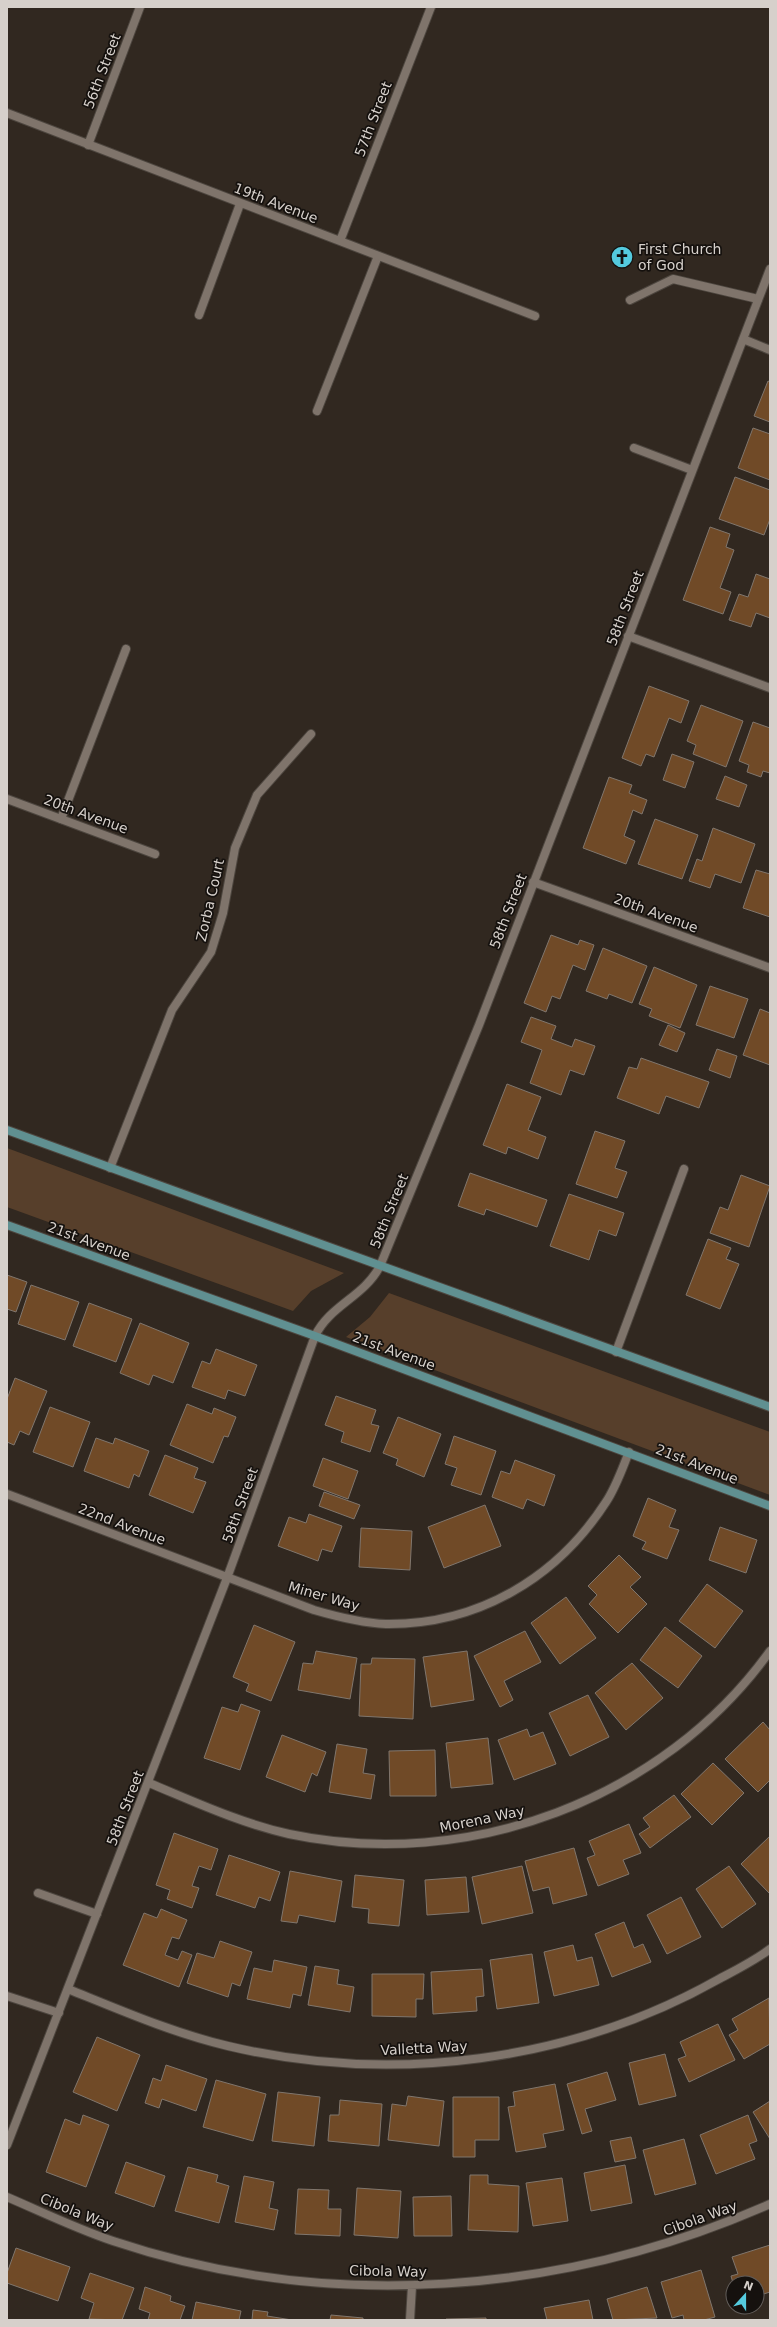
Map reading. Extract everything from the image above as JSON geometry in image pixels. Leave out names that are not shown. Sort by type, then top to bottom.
[{"type":"street","name":"56th Street","points":[[88,145],[140,7]]},
{"type":"street","name":"57th Street","points":[[340,241],[431,7]]},
{"type":"street","name":"19th Avenue","points":[[7,113],[240,204],[535,316]]},
{"type":"street","points":[[199,315],[240,204]]},
{"type":"street","points":[[317,411],[378,256]]},
{"type":"street","name":"58th Street","points":[[7,2145],[149,1783],[227,1578],[315,1336],[325,1319],[368,1286],[380,1266],[479,1025],[770,269]]},
{"type":"street","points":[[630,300],[673,279],[758,299]]},
{"type":"street","points":[[743,339],[770,350]]},
{"type":"street","points":[[634,448],[692,470]]},
{"type":"street","points":[[628,636],[770,688]]},
{"type":"street","points":[[61,819],[126,649]]},
{"type":"street","name":"Zorba Court","points":[[110,1168],[172,1010],[211,952],[223,913],[235,848],[256,795],[311,734]]},
{"type":"street","name":"20th Avenue","points":[[7,799],[156,854]]},
{"type":"street","name":"20th Avenue","points":[[533,882],[770,968]]},
{"type":"street","points":[[7,1130],[770,1407]]},
{"type":"street","points":[[616,1352],[684,1169]]},
{"type":"street","name":"21st Avenue","points":[[7,1225],[315,1336],[629,1452],[770,1506]]},
{"type":"street","name":"Miner Way","points":[[227,1578],[314,1610],[348,1619],[385,1624],[419,1622],[453,1616],[482,1607],[509,1595],[539,1577],[565,1554],[585,1532],[607,1501],[629,1452]]},
{"type":"street","name":"22nd Avenue","points":[[7,1494],[227,1578]]},
{"type":"street","name":"Morena Way","points":[[149,1783],[235,1818],[289,1834],[338,1842],[388,1844],[429,1842],[461,1839],[510,1829],[589,1800],[639,1774],[686,1740],[723,1707],[770,1651]]},
{"type":"street","points":[[38,1893],[97,1914]]},
{"type":"street","name":"Valletta Way","points":[[68,1989],[164,2028],[228,2046],[294,2058],[347,2063],[406,2064],[467,2060],[519,2052],[585,2036],[642,2016],[697,1992],[770,1949]]},
{"type":"street","points":[[7,1996],[59,2013]]},
{"type":"street","name":"Cibola Way","points":[[7,2197],[112,2241],[173,2258],[251,2274],[329,2284],[412,2286],[519,2277],[597,2263],[658,2247],[732,2221],[770,2204]]},
{"type":"street","points":[[410,2320],[412,2286]]},
{"type":"shaded area","points":[[7,1148],[344,1273],[311,1291],[293,1311],[7,1207]]},
{"type":"shaded area","points":[[389,1293],[770,1432],[770,1495],[346,1337],[370,1317]]},
{"type":"building","points":[[768,381],[770,382],[770,422],[754,416]]},
{"type":"building","points":[[753,428],[770,434],[770,480],[738,468]]},
{"type":"building","points":[[735,477],[770,490],[770,519],[764,535],[719,519]]},
{"type":"building","points":[[710,527],[730,534],[726,547],[734,550],[720,588],[731,592],[723,614],[683,600]]},
{"type":"building","points":[[756,574],[770,579],[770,618],[756,613],[751,627],[729,620],[739,594],[748,597]]},
{"type":"building","points":[[649,686],[689,701],[681,723],[669,718],[654,757],[646,754],[641,766],[622,758]]},
{"type":"building","points":[[701,705],[743,721],[726,767],[693,754],[696,745],[687,741]]},
{"type":"building","points":[[753,722],[770,728],[770,773],[763,771],[761,777],[747,772],[749,765],[739,761]]},
{"type":"building","points":[[672,754],[694,762],[685,788],[663,780]]},
{"type":"building","points":[[725,776],[747,785],[739,807],[716,799]]},
{"type":"building","points":[[609,777],[632,785],[629,793],[647,800],[642,814],[633,810],[624,836],[635,841],[626,864],[583,848]]},
{"type":"building","points":[[655,819],[698,835],[682,879],[638,864]]},
{"type":"building","points":[[713,828],[755,844],[741,883],[715,874],[710,888],[689,881],[697,859],[702,861]]},
{"type":"building","points":[[756,870],[770,874],[770,917],[743,908]]},
{"type":"building","points":[[551,935],[578,945],[580,940],[594,945],[585,970],[573,965],[560,999],[552,996],[546,1012],[524,1003]]},
{"type":"building","points":[[603,948],[647,966],[632,1003],[609,994],[607,999],[586,991]]},
{"type":"building","points":[[654,967],[697,985],[680,1028],[649,1016],[652,1009],[639,1004]]},
{"type":"building","points":[[710,986],[748,999],[734,1038],[696,1025]]},
{"type":"building","points":[[760,1009],[770,1013],[770,1065],[743,1055]]},
{"type":"building","points":[[531,1017],[556,1026],[551,1039],[572,1047],[575,1039],[595,1046],[584,1075],[570,1070],[561,1095],[530,1083],[542,1050],[521,1042]]},
{"type":"building","points":[[668,1025],[685,1033],[677,1052],[659,1045]]},
{"type":"building","points":[[717,1049],[737,1056],[730,1078],[709,1070]]},
{"type":"building","points":[[641,1058],[709,1082],[699,1108],[666,1096],[659,1114],[617,1098],[629,1067],[637,1069]]},
{"type":"building","points":[[507,1084],[541,1097],[528,1130],[546,1137],[538,1159],[508,1147],[506,1154],[483,1145]]},
{"type":"building","points":[[595,1131],[625,1141],[615,1168],[627,1172],[617,1198],[576,1184]]},
{"type":"building","points":[[470,1173],[547,1200],[537,1227],[486,1209],[484,1215],[458,1206]]},
{"type":"building","points":[[741,1175],[770,1186],[749,1247],[710,1233],[720,1207],[728,1210]]},
{"type":"building","points":[[569,1194],[624,1213],[616,1236],[599,1230],[589,1260],[550,1246]]},
{"type":"building","points":[[708,1239],[731,1248],[726,1259],[739,1264],[720,1309],[686,1295]]},
{"type":"building","points":[[7,1275],[27,1282],[16,1312],[7,1309]]},
{"type":"building","points":[[31,1285],[79,1302],[65,1340],[18,1324]]},
{"type":"building","points":[[89,1303],[132,1319],[116,1362],[73,1346]]},
{"type":"building","points":[[140,1323],[189,1343],[173,1383],[153,1375],[149,1385],[120,1373]]},
{"type":"building","points":[[216,1349],[257,1365],[245,1396],[228,1390],[225,1399],[192,1387],[202,1361],[210,1364]]},
{"type":"building","points":[[15,1378],[47,1391],[29,1435],[20,1431],[14,1445],[7,1442],[7,1399]]},
{"type":"building","points":[[336,1396],[376,1410],[371,1424],[379,1426],[370,1452],[341,1442],[344,1432],[325,1425]]},
{"type":"building","points":[[187,1404],[212,1414],[214,1408],[236,1417],[228,1437],[224,1436],[213,1463],[170,1445]]},
{"type":"building","points":[[50,1407],[90,1422],[73,1467],[33,1452]]},
{"type":"building","points":[[398,1417],[441,1434],[424,1477],[396,1465],[398,1459],[383,1453]]},
{"type":"building","points":[[454,1436],[496,1451],[481,1495],[451,1485],[457,1468],[445,1464]]},
{"type":"building","points":[[96,1438],[113,1444],[115,1438],[149,1451],[139,1477],[134,1474],[129,1488],[84,1471]]},
{"type":"building","points":[[165,1455],[198,1468],[194,1478],[206,1482],[193,1513],[149,1495]]},
{"type":"building","points":[[323,1458],[358,1471],[348,1499],[313,1486]]},
{"type":"building","points":[[515,1460],[555,1475],[544,1506],[527,1499],[523,1509],[492,1497],[501,1471],[510,1474]]},
{"type":"building","points":[[324,1492],[360,1505],[354,1519],[319,1506]]},
{"type":"building","points":[[648,1498],[676,1510],[669,1527],[679,1530],[667,1559],[642,1549],[646,1542],[633,1536]]},
{"type":"building","points":[[485,1505],[501,1546],[444,1568],[428,1527]]},
{"type":"building","points":[[309,1514],[342,1526],[332,1552],[322,1549],[318,1561],[278,1546],[289,1517],[306,1523]]},
{"type":"building","points":[[720,1527],[757,1540],[746,1573],[709,1560]]},
{"type":"building","points":[[361,1528],[412,1531],[410,1570],[359,1567]]},
{"type":"building","points":[[619,1555],[641,1577],[630,1587],[647,1604],[618,1633],[589,1604],[597,1595],[588,1586]]},
{"type":"building","points":[[707,1584],[743,1611],[715,1648],[679,1621]]},
{"type":"building","points":[[566,1597],[596,1638],[560,1664],[531,1623]]},
{"type":"building","points":[[254,1625],[295,1642],[271,1701],[246,1691],[249,1684],[233,1677]]},
{"type":"building","points":[[665,1627],[702,1656],[678,1688],[640,1660]]},
{"type":"building","points":[[525,1631],[541,1662],[504,1681],[513,1700],[500,1707],[474,1656]]},
{"type":"building","points":[[316,1651],[357,1658],[350,1699],[298,1690],[303,1663],[313,1664]]},
{"type":"building","points":[[467,1651],[474,1700],[431,1707],[423,1657]]},
{"type":"building","points":[[372,1658],[415,1659],[413,1719],[359,1716],[361,1664],[371,1664]]},
{"type":"building","points":[[632,1663],[663,1698],[626,1730],[595,1693]]},
{"type":"building","points":[[588,1695],[609,1737],[570,1756],[549,1713]]},
{"type":"building","points":[[241,1704],[260,1711],[240,1770],[204,1758],[222,1707],[238,1712]]},
{"type":"building","points":[[763,1722],[770,1730],[770,1780],[758,1792],[725,1759]]},
{"type":"building","points":[[527,1729],[530,1737],[543,1732],[556,1764],[514,1780],[498,1740]]},
{"type":"building","points":[[282,1735],[326,1752],[317,1776],[312,1773],[305,1792],[266,1777]]},
{"type":"building","points":[[488,1738],[493,1784],[451,1788],[446,1743]]},
{"type":"building","points":[[337,1744],[367,1749],[363,1773],[375,1775],[371,1799],[329,1792]]},
{"type":"building","points":[[435,1750],[436,1796],[390,1796],[389,1751]]},
{"type":"building","points":[[713,1763],[744,1793],[712,1825],[681,1794]]},
{"type":"building","points":[[674,1795],[691,1817],[650,1848],[639,1834],[650,1827],[643,1818]]},
{"type":"building","points":[[629,1824],[641,1853],[623,1860],[629,1874],[598,1886],[587,1858],[595,1855],[589,1841]]},
{"type":"building","points":[[174,1833],[218,1849],[211,1870],[199,1866],[192,1886],[199,1888],[192,1908],[167,1899],[170,1890],[156,1885]]},
{"type":"building","points":[[770,1836],[770,1894],[741,1864]]},
{"type":"building","points":[[574,1848],[587,1895],[553,1904],[549,1887],[533,1891],[525,1861]]},
{"type":"building","points":[[229,1855],[280,1872],[270,1901],[259,1897],[255,1908],[216,1895]]},
{"type":"building","points":[[522,1866],[533,1913],[482,1924],[472,1877]]},
{"type":"building","points":[[729,1866],[756,1904],[722,1928],[696,1889]]},
{"type":"building","points":[[290,1871],[342,1881],[335,1922],[299,1915],[297,1923],[281,1921]]},
{"type":"building","points":[[355,1875],[404,1880],[399,1926],[368,1923],[369,1909],[352,1907]]},
{"type":"building","points":[[466,1877],[469,1912],[427,1915],[425,1880]]},
{"type":"building","points":[[681,1897],[701,1937],[667,1954],[647,1915]]},
{"type":"building","points":[[161,1909],[187,1920],[179,1939],[172,1937],[165,1955],[178,1960],[182,1951],[192,1955],[179,1987],[123,1965],[144,1913],[157,1918]]},
{"type":"building","points":[[624,1922],[634,1948],[643,1944],[651,1962],[612,1977],[595,1934]]},
{"type":"building","points":[[220,1941],[252,1952],[240,1986],[232,1983],[228,1997],[187,1983],[197,1953],[214,1958]]},
{"type":"building","points":[[573,1945],[577,1961],[592,1957],[599,1985],[554,1996],[544,1952]]},
{"type":"building","points":[[532,1954],[539,2003],[497,2009],[490,1960]]},
{"type":"building","points":[[274,1960],[307,1967],[301,1996],[293,1994],[290,2008],[247,1999],[254,1968],[272,1972]]},
{"type":"building","points":[[315,1966],[339,1970],[337,1984],[354,1987],[350,2012],[308,2005]]},
{"type":"building","points":[[482,1969],[484,1996],[476,1997],[477,2011],[433,2014],[431,1972]]},
{"type":"building","points":[[372,1974],[424,1974],[423,1999],[416,1999],[416,2017],[372,2016]]},
{"type":"building","points":[[769,1998],[770,2044],[744,2059],[729,2035],[738,2030],[732,2019]]},
{"type":"building","points":[[718,2024],[735,2060],[689,2082],[678,2059],[686,2056],[680,2042]]},
{"type":"building","points":[[97,2037],[140,2055],[117,2111],[73,2092]]},
{"type":"building","points":[[665,2054],[676,2096],[639,2105],[629,2063]]},
{"type":"building","points":[[166,2065],[207,2079],[196,2111],[162,2099],[159,2108],[145,2103],[153,2078],[161,2081]]},
{"type":"building","points":[[607,2072],[616,2100],[585,2109],[592,2131],[582,2134],[567,2084]]},
{"type":"building","points":[[216,2080],[266,2094],[253,2141],[203,2127]]},
{"type":"building","points":[[555,2084],[564,2130],[543,2134],[546,2147],[516,2152],[508,2107],[515,2106],[513,2092]]},
{"type":"building","points":[[278,2092],[320,2097],[314,2146],[272,2141]]},
{"type":"building","points":[[408,2096],[444,2101],[439,2146],[388,2140],[392,2104],[406,2106]]},
{"type":"building","points":[[453,2097],[499,2097],[499,2140],[475,2140],[475,2157],[453,2157]]},
{"type":"building","points":[[340,2100],[382,2104],[379,2146],[328,2141],[330,2115],[339,2115]]},
{"type":"building","points":[[770,2101],[770,2139],[753,2112]]},
{"type":"building","points":[[83,2115],[109,2125],[86,2187],[46,2172],[65,2119],[80,2125]]},
{"type":"building","points":[[748,2115],[757,2141],[749,2144],[755,2159],[716,2174],[700,2135]]},
{"type":"building","points":[[631,2137],[636,2158],[615,2162],[610,2141]]},
{"type":"building","points":[[684,2139],[696,2184],[655,2195],[643,2150]]},
{"type":"building","points":[[126,2162],[165,2176],[154,2207],[115,2193]]},
{"type":"building","points":[[625,2165],[632,2203],[591,2211],[584,2173]]},
{"type":"building","points":[[188,2167],[218,2175],[216,2182],[229,2186],[219,2223],[175,2211]]},
{"type":"building","points":[[470,2175],[488,2175],[488,2184],[519,2186],[518,2232],[468,2230]]},
{"type":"building","points":[[244,2176],[274,2182],[269,2208],[278,2210],[274,2230],[235,2222]]},
{"type":"building","points":[[562,2178],[568,2221],[533,2226],[526,2183]]},
{"type":"building","points":[[357,2188],[401,2191],[398,2238],[354,2235]]},
{"type":"building","points":[[298,2189],[329,2190],[328,2209],[341,2209],[340,2236],[295,2234]]},
{"type":"building","points":[[451,2196],[452,2236],[414,2236],[413,2197]]},
{"type":"building","points":[[770,2245],[770,2292],[765,2294],[765,2275],[734,2275],[738,2274],[732,2257]]},
{"type":"building","points":[[16,2248],[70,2267],[58,2301],[7,2283],[7,2273]]},
{"type":"building","points":[[701,2270],[715,2317],[704,2320],[684,2320],[683,2315],[672,2318],[661,2282]]},
{"type":"building","points":[[90,2273],[134,2288],[122,2320],[89,2319],[94,2303],[81,2298]]},
{"type":"building","points":[[145,2287],[171,2296],[170,2301],[185,2306],[180,2320],[148,2320],[150,2313],[139,2309]]},
{"type":"building","points":[[647,2287],[657,2318],[613,2320],[607,2299]]},
{"type":"building","points":[[589,2300],[593,2320],[547,2320],[544,2308]]},
{"type":"building","points":[[196,2302],[241,2311],[239,2320],[192,2320]]},
{"type":"building","points":[[253,2310],[268,2312],[267,2316],[292,2320],[252,2320]]},
{"type":"building","points":[[331,2315],[363,2318],[363,2320],[330,2320]]},
{"type":"building","points":[[486,2318],[486,2320],[446,2320],[446,2319]]},
{"type":"place","name":"First Church of God","points":[[622,257]]}]
